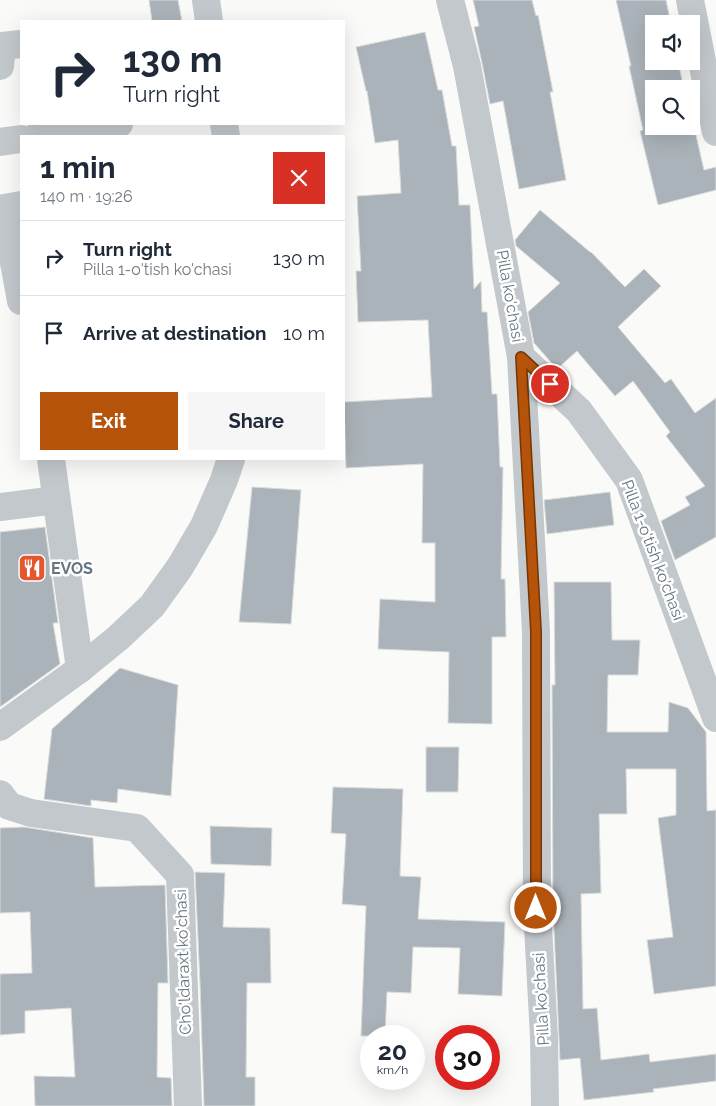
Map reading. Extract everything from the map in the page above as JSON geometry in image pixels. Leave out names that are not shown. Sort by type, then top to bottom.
[{"type":"street","points":[[206,0],[209,20]]},
{"type":"street","name":"Pilla ko‘chasi","points":[[450,0],[467,66],[521,357],[536,632],[536,908],[544,1037],[545,1106]]},
{"type":"street","points":[[690,0],[716,132]]},
{"type":"street","points":[[37,134],[74,127],[104,125]]},
{"type":"street","points":[[0,142],[20,138]]},
{"type":"street","points":[[6,204],[20,295]]},
{"type":"street","name":"Pilla 1-o'tish ko'chasi","points":[[521,357],[579,410],[629,480],[716,718]]},
{"type":"street","points":[[51,460],[80,669]]},
{"type":"street","points":[[0,727],[80,669],[118,638],[152,606],[174,575],[204,526],[231,460]]},
{"type":"street","points":[[0,507],[56,500]]},
{"type":"street","name":"Cho'ldaraxt ko'chasi","points":[[0,794],[10,806],[30,813],[137,828],[180,875],[188,1106]]},
{"type":"building","points":[[149,0],[178,0],[182,20],[152,20]]},
{"type":"building","points":[[473,0],[532,0],[536,16],[538,15],[553,92],[550,92],[566,180],[519,189],[503,101],[490,104],[474,27],[479,26]]},
{"type":"building","points":[[616,0],[666,0],[669,15],[645,15],[645,70],[680,70],[682,80],[645,80],[645,135],[696,135],[704,170],[716,167],[716,190],[658,205],[640,131],[643,130],[629,66],[631,66]]},
{"type":"building","points":[[425,32],[438,90],[442,90],[452,146],[456,146],[459,205],[470,205],[474,289],[481,281],[482,312],[487,312],[492,394],[497,394],[500,467],[503,467],[501,579],[505,579],[506,637],[492,637],[492,724],[448,723],[449,652],[378,649],[380,599],[435,602],[435,543],[422,543],[423,464],[346,468],[345,402],[432,397],[428,320],[358,322],[356,271],[361,271],[357,196],[401,193],[398,140],[375,143],[367,91],[356,47]]},
{"type":"building","points":[[540,210],[591,252],[625,287],[644,269],[661,286],[618,327],[665,383],[671,379],[695,413],[716,398],[716,537],[675,560],[661,521],[690,505],[685,497],[705,486],[666,436],[670,432],[633,381],[615,396],[577,351],[557,369],[534,343],[528,312],[560,283],[516,246],[515,240]]},
{"type":"building","points":[[252,487],[301,490],[291,624],[239,622]]},
{"type":"building","points":[[610,492],[614,525],[547,534],[544,500]]},
{"type":"building","points":[[45,527],[58,623],[53,623],[60,664],[0,707],[0,532]]},
{"type":"building","points":[[554,582],[611,582],[612,640],[640,640],[638,675],[608,675],[607,732],[668,732],[669,702],[688,708],[706,732],[707,811],[716,810],[716,986],[654,994],[647,940],[673,937],[658,818],[676,815],[676,769],[626,769],[627,814],[599,814],[601,893],[581,894],[583,1009],[597,1008],[601,1060],[649,1054],[650,1062],[716,1054],[716,1081],[653,1089],[654,1092],[584,1100],[580,1058],[560,1060],[553,908],[552,685],[555,685]]},
{"type":"building","points":[[120,668],[178,685],[171,796],[118,789],[117,803],[91,800],[91,806],[44,799],[52,729]]},
{"type":"building","points":[[426,747],[459,747],[458,792],[426,792]]},
{"type":"building","points":[[333,787],[403,789],[400,876],[421,877],[418,919],[505,922],[502,996],[458,994],[460,948],[413,947],[411,993],[387,992],[386,1025],[361,1025],[366,906],[342,904],[346,834],[331,833]]},
{"type":"building","points":[[210,826],[272,828],[271,866],[211,864]]},
{"type":"building","points":[[24,827],[93,838],[95,887],[165,885],[168,983],[158,983],[157,1077],[171,1078],[172,1106],[35,1106],[34,1076],[75,1077],[71,1008],[25,1011],[25,1033],[0,1035],[0,974],[32,973],[30,912],[0,913],[0,828]]},
{"type":"building","points":[[195,872],[225,873],[223,927],[270,928],[271,983],[247,983],[246,1077],[255,1077],[255,1106],[204,1106]]},
{"type":"place","name":"EVOS","points":[[32,568]]},
{"type":"route","points":[[536,908],[536,632],[521,357],[550,384]]}]
